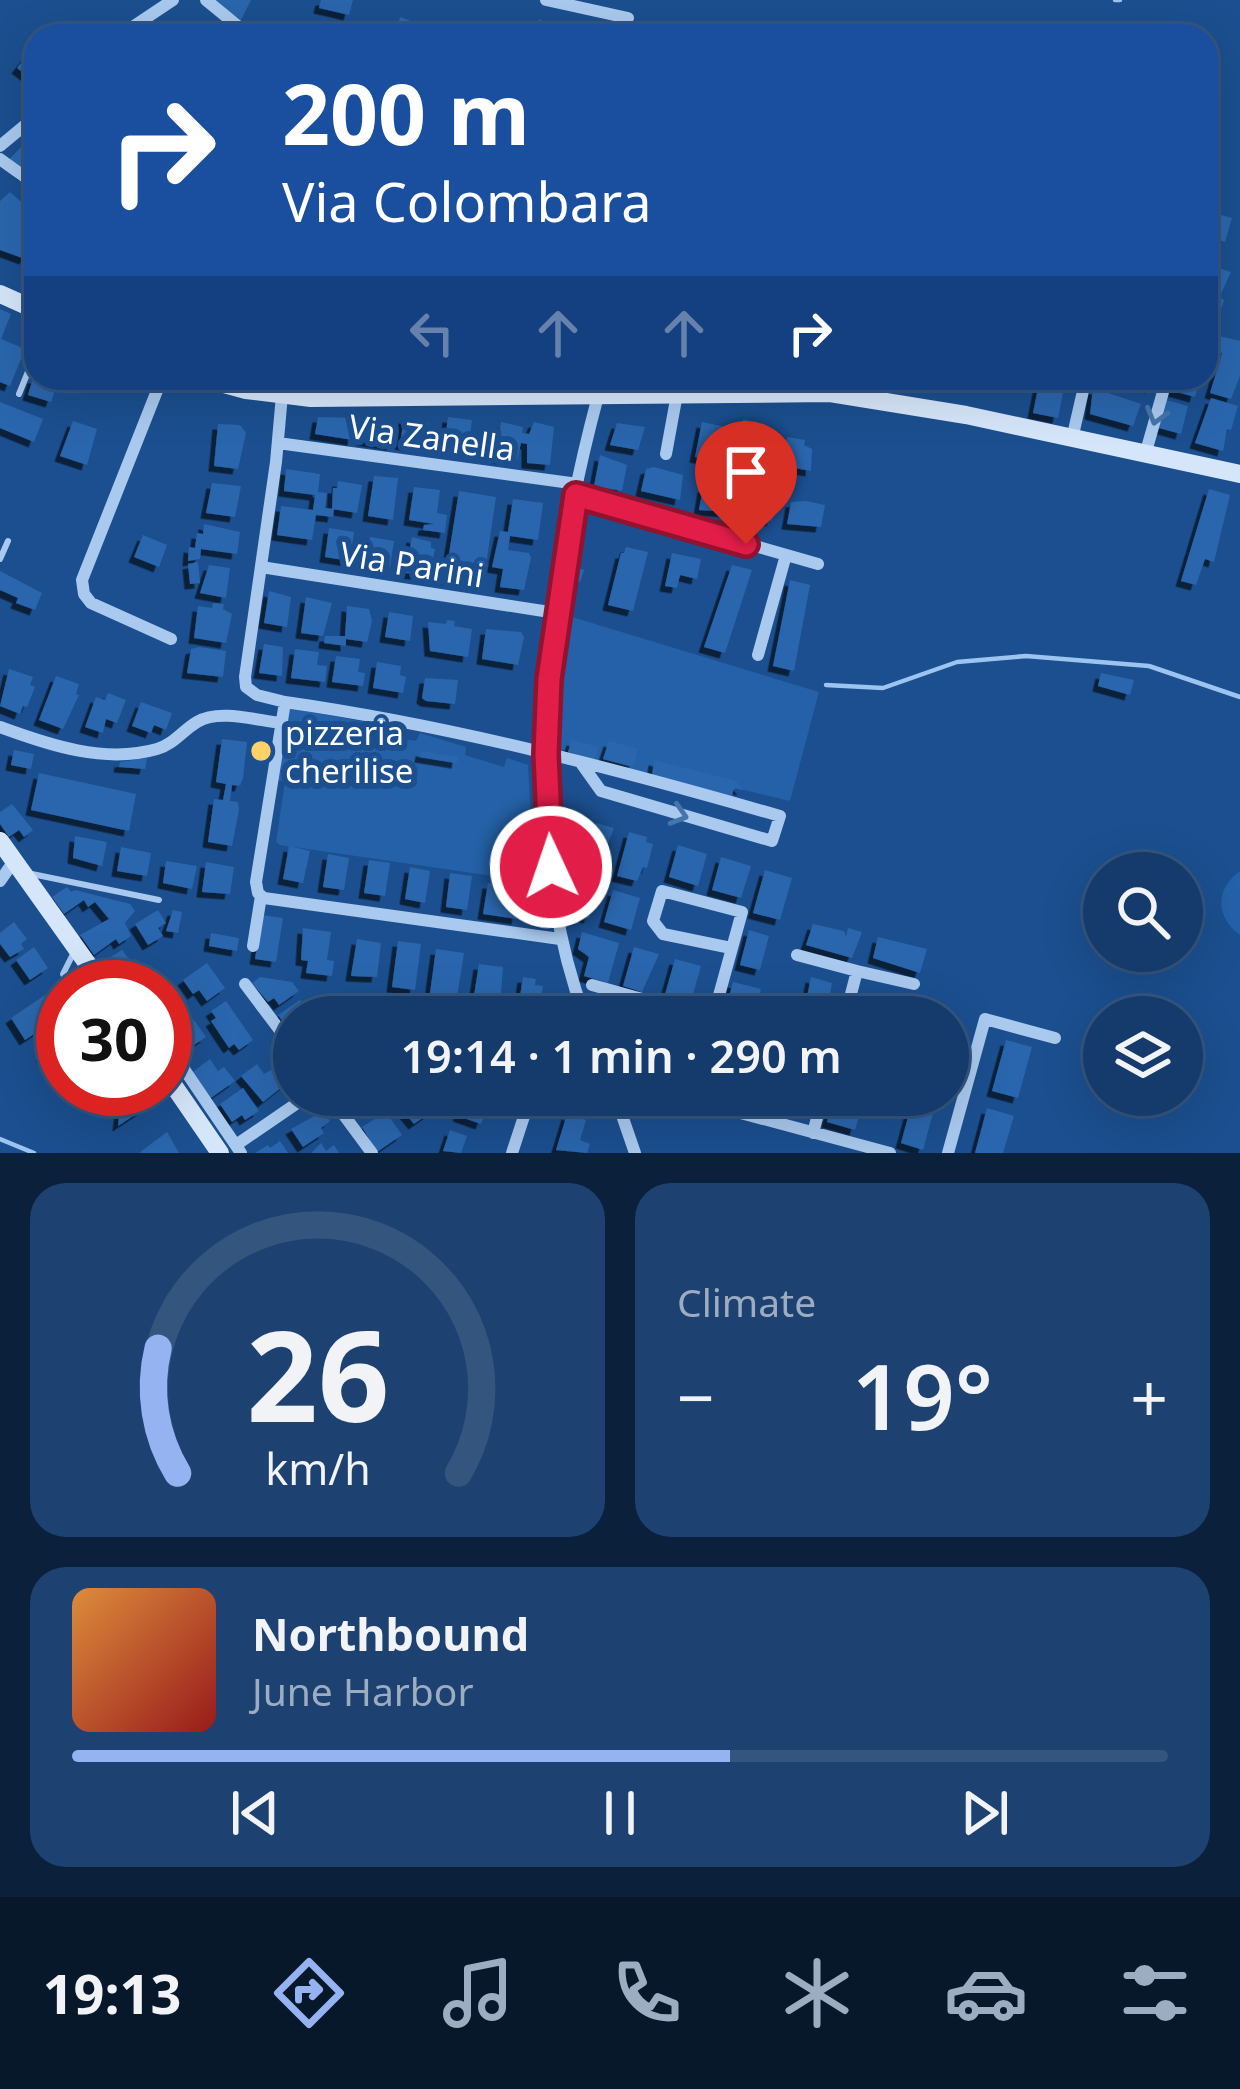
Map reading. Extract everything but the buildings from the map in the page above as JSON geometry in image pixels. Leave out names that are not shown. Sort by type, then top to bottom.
[{"type":"main road","points":[[259,390],[282,395],[548,396],[673,390]]},
{"type":"main road","points":[[841,390],[1240,474]]},
{"type":"main road","points":[[0,841],[86,960]]},
{"type":"main road","points":[[192,1105],[232,1150]]},
{"type":"street","points":[[137,24],[173,0]]},
{"type":"street","points":[[206,0],[235,24]]},
{"type":"street","points":[[546,0],[628,18]]},
{"type":"street","points":[[0,146],[24,126]]},
{"type":"street","points":[[157,390],[82,580],[91,603],[171,639]]},
{"type":"street","points":[[545,390],[548,396]]},
{"type":"street","points":[[666,454],[685,390]]},
{"type":"street","points":[[1072,440],[1083,390]]},
{"type":"street","points":[[1145,455],[1164,390]]},
{"type":"street","points":[[282,395],[246,662],[247,687],[285,702],[384,716],[606,766],[780,816],[772,841],[601,790],[581,763]]},
{"type":"street","points":[[578,996],[560,939],[546,754],[556,614],[598,396]]},
{"type":"street","name":"Via Zanella","points":[[278,443],[577,490],[818,564]]},
{"type":"street","points":[[758,655],[786,555]]},
{"type":"street","name":"Via Parini","points":[[261,567],[556,614]]},
{"type":"street","points":[[253,946],[261,896],[256,882],[285,702]]},
{"type":"street","points":[[0,727],[69,750],[115,754],[165,746],[201,719],[220,716],[280,723]]},
{"type":"street","points":[[593,779],[606,766]]},
{"type":"street","points":[[0,881],[18,866]]},
{"type":"street","points":[[716,996],[742,912],[662,891],[652,921],[664,934],[731,948]]},
{"type":"street","points":[[261,896],[560,939]]},
{"type":"street","points":[[797,955],[914,985]]},
{"type":"street","points":[[850,996],[857,971]]},
{"type":"street","points":[[245,984],[273,1021]]},
{"type":"street","points":[[592,985],[633,996]]},
{"type":"street","points":[[948,1153],[985,1019],[1054,1038]]},
{"type":"street","points":[[232,1150],[280,1116]]},
{"type":"street","points":[[345,1116],[372,1153]]},
{"type":"street","points":[[512,1153],[524,1116]]},
{"type":"street","points":[[622,1116],[635,1153]]},
{"type":"street","points":[[755,1116],[890,1153]]},
{"type":"street","points":[[813,1133],[817,1116]]},
{"type":"lane","points":[[19,394],[24,382]]},
{"type":"lane","points":[[0,559],[8,541]]},
{"type":"lane","points":[[18,866],[159,900]]},
{"type":"lane","points":[[70,960],[77,947]]},
{"type":"shaded area","points":[[559,613],[819,692],[790,801],[735,788],[731,799],[553,747],[549,743]]},
{"type":"shaded area","points":[[289,708],[382,725],[384,735],[416,741],[420,733],[466,747],[465,755],[504,767],[507,758],[528,765],[534,869],[520,880],[280,845],[276,842],[285,782],[273,779]]},
{"type":"shaded area","points":[[1240,871],[1240,935],[1226,920],[1221,903],[1226,886]]},
{"type":"waterway","points":[[1115,0],[1120,0]]},
{"type":"waterway","points":[[826,685],[883,688],[957,662],[1026,656],[1149,666],[1240,697]]},
{"type":"waterway","points":[[0,1139],[34,1153]]},
{"type":"place","name":"pizzeria cherilise","points":[[261,751]]},
{"type":"route","points":[[551,867],[546,754],[549,679],[576,495],[746,544]]}]
